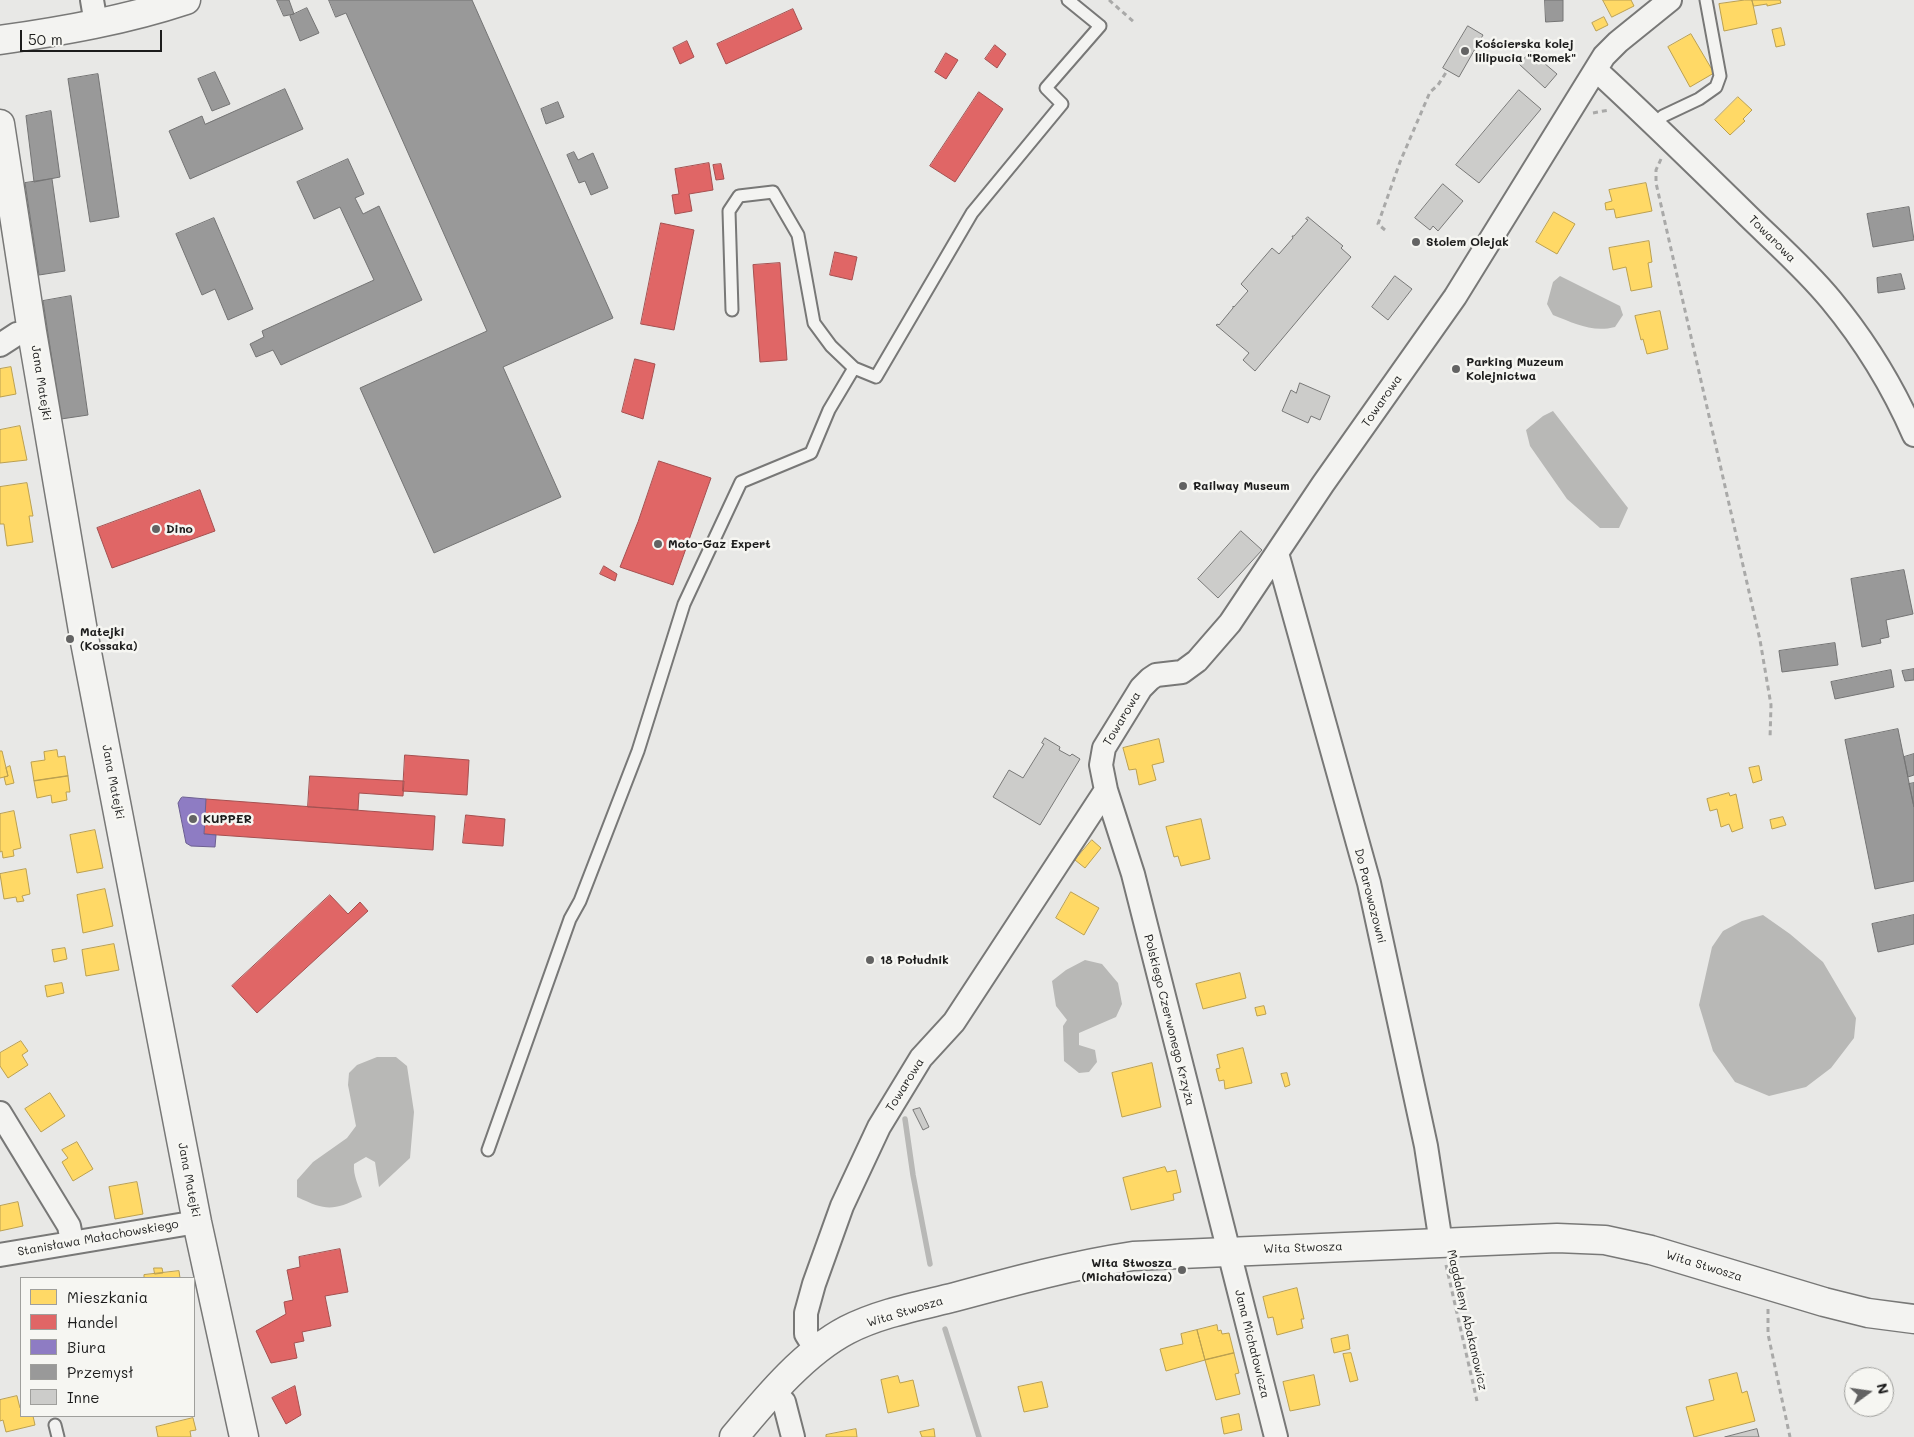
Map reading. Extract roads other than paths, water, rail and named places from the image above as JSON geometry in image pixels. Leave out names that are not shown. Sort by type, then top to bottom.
[{"type":"street","points":[[0,40],[94,12],[162,8],[186,0]]},
{"type":"street","name":"Towarowa","points":[[816,1350],[806,1334],[806,1313],[814,1284],[842,1206],[879,1127],[921,1058],[954,1022],[1106,790],[1101,765],[1104,748],[1141,688],[1156,676],[1182,672],[1198,661],[1230,623],[1323,484],[1455,297],[1604,56],[1618,42],[1670,0]]},
{"type":"street","name":"Towarowa","points":[[1596,70],[1656,125],[1831,300],[1861,339],[1883,374],[1903,410],[1914,435]]},
{"type":"street","name":"Jana Matejki","points":[[0,124],[32,332],[84,637],[196,1222],[244,1437]]},
{"type":"street","points":[[0,345],[17,334],[32,332]]},
{"type":"street","name":"Do Parowozowni","points":[[1277,553],[1369,883],[1426,1146],[1441,1243]]},
{"type":"street","name":"Polskiego Czerwonego Krzyża","points":[[1106,790],[1133,874],[1228,1251]]},
{"type":"street","points":[[0,1113],[69,1226],[72,1242]]},
{"type":"street","name":"Stanisława Małachowskiego","points":[[0,1255],[196,1222]]},
{"type":"street","name":"Wita Stwosza","points":[[734,1437],[774,1392],[816,1350],[847,1330],[888,1314],[1050,1272],[1093,1262],[1133,1256],[1557,1238],[1605,1240],[1651,1250],[1868,1313],[1914,1319]]},
{"type":"street","name":"Jana Michałowicza","points":[[1228,1251],[1276,1437]]},
{"type":"street","points":[[774,1392],[784,1402],[793,1437]]},
{"type":"lane","points":[[732,310],[729,211],[738,196],[772,192],[798,235],[814,323],[831,346],[854,368],[876,377],[972,212],[1062,104],[1046,88],[1100,26],[1068,0]]},
{"type":"lane","points":[[1656,125],[1663,116],[1699,99],[1716,87],[1720,76],[1706,0]]},
{"type":"lane","points":[[488,1150],[570,918],[580,902],[638,751],[684,604],[716,534],[741,482],[811,452],[829,410],[854,368]]},
{"type":"lane","points":[[55,1425],[58,1437]]},
{"type":"waterway","points":[[905,1119],[913,1175],[930,1264]]},
{"type":"waterway","points":[[945,1329],[979,1437]]},
{"type":"place","name":"Kościerska kolej lilipucia \"Romek\"","points":[[1465,51]]},
{"type":"place","name":"Stolem Olejak","points":[[1416,242]]},
{"type":"place","name":"Parking Muzeum Kolejnictwa","points":[[1456,369]]},
{"type":"place","name":"Railway Museum","points":[[1183,486]]},
{"type":"place","name":"Dino","points":[[156,529]]},
{"type":"place","name":"Moto-Gaz Expert","points":[[658,544]]},
{"type":"place","name":"Matejki (Kossaka)","points":[[70,639]]},
{"type":"place","name":"KUPPER","points":[[193,819]]},
{"type":"place","name":"18 Południk","points":[[870,960]]},
{"type":"place","name":"Wita Stwosza (Michałowicza)","points":[[1182,1270]]}]
